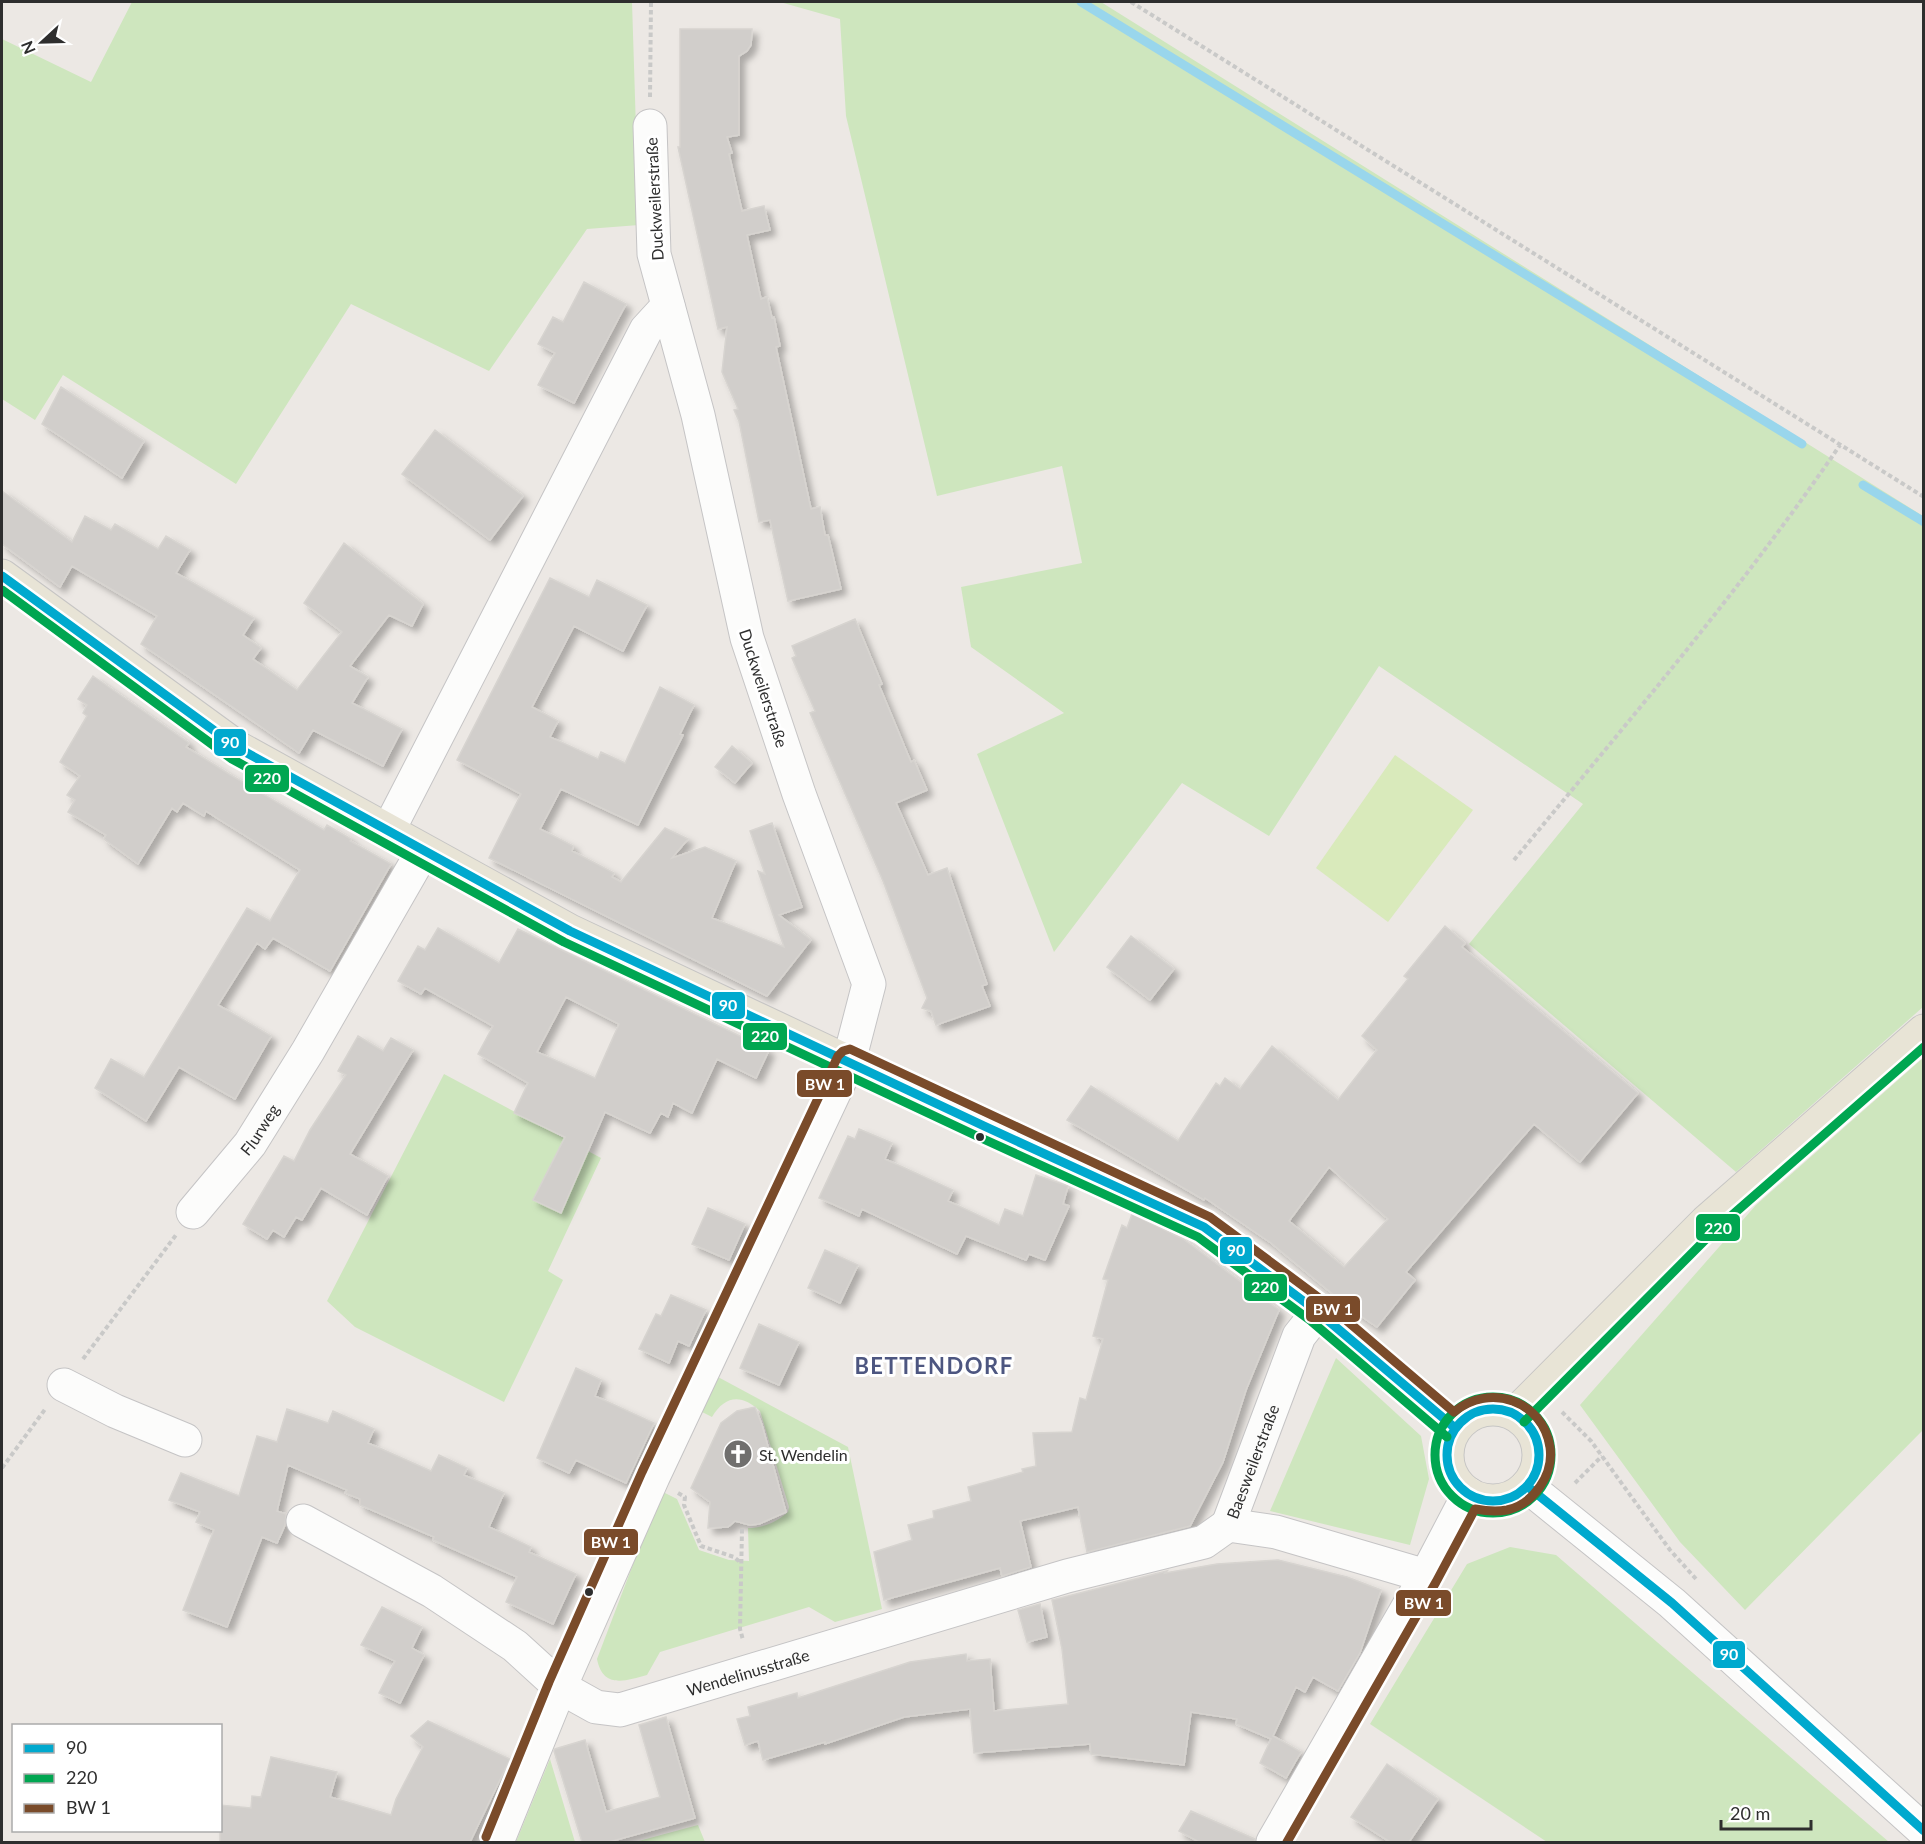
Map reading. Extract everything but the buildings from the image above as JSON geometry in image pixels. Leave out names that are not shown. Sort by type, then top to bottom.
[{"type":"main road","points":[[2,576],[238,748],[570,931],[1204,1227],[1318,1312],[1455,1428]]},
{"type":"main road","points":[[1515,1414],[1706,1222],[1923,1031]]},
{"type":"main road","points":[[1499,1409],[1515,1414],[1530,1428],[1538,1447],[1537,1467],[1527,1486],[1506,1499],[1494,1501],[1469,1494],[1452,1476],[1448,1464],[1449,1439],[1455,1428],[1467,1416],[1482,1410],[1499,1409]]},
{"type":"street","name":"Duckweilerstraße","points":[[497,1842],[560,1687],[653,1477],[849,1061],[869,984],[799,794],[747,638],[698,415],[654,254],[650,126]]},
{"type":"street","points":[[388,831],[646,330],[668,306]]},
{"type":"street","name":"Flurweg","points":[[193,1212],[250,1144],[308,1051],[423,851]]},
{"type":"street","name":"Baesweilerstraße","points":[[1318,1312],[1299,1336],[1228,1525],[1275,1532],[1426,1576]]},
{"type":"street","points":[[64,1385],[115,1411],[185,1440]]},
{"type":"street","points":[[1527,1486],[1672,1603],[1923,1831]]},
{"type":"street","points":[[1273,1842],[1426,1576],[1469,1494]]},
{"type":"street","name":"Wendelinusstraße","points":[[303,1521],[432,1591],[515,1646],[560,1687],[596,1707],[620,1710],[1067,1576],[1204,1542],[1228,1525]]},
{"type":"path","points":[[650,126],[651,2]]},
{"type":"path","points":[[1131,2],[1923,497]]},
{"type":"path","points":[[1514,860],[1738,585],[1803,499],[1840,445]]},
{"type":"path","points":[[2,1468],[193,1212]]},
{"type":"path","points":[[1540,1389],[1591,1441],[1670,1550],[1702,1585]]},
{"type":"path","points":[[1552,1506],[1602,1456]]},
{"type":"path","points":[[653,1477],[685,1497],[684,1505],[701,1546],[734,1557],[741,1563]]},
{"type":"path","points":[[742,1529],[740,1629],[751,1670]]},
{"type":"green space","points":[[132,2],[632,2],[639,225],[587,229],[489,371],[351,304],[236,484],[63,375],[35,420],[2,399],[2,39],[91,82]]},
{"type":"green space","points":[[780,2],[1101,2],[1923,516],[1923,1007],[1736,1172],[1469,944],[1583,804],[1379,666],[1269,836],[1182,783],[1054,952],[977,754],[1064,713],[971,647],[961,587],[1082,563],[1062,466],[937,496],[846,116],[840,19]]},
{"type":"green space","points":[[1395,755],[1473,810],[1388,922],[1316,868]]},
{"type":"green space","points":[[1923,1058],[1923,1430],[1745,1610],[1680,1542],[1580,1405],[1756,1205]]},
{"type":"green space","points":[[444,1074],[601,1158],[548,1271],[563,1280],[504,1402],[355,1327],[327,1301]]},
{"type":"green space","points":[[1336,1358],[1421,1436],[1429,1479],[1410,1545],[1270,1511]]},
{"type":"green space","points":[[718,1377],[848,1447],[882,1609],[835,1622],[809,1607],[660,1652],[647,1675],[616,1681],[610,1679],[600,1669],[597,1659],[661,1491],[677,1499],[699,1550],[729,1560],[749,1561],[748,1528],[770,1524],[788,1512],[789,1507],[760,1411],[747,1402],[734,1399],[722,1404],[712,1417],[702,1412]]},
{"type":"green space","points":[[1510,1547],[1556,1555],[1889,1842],[1547,1842],[1370,1724],[1467,1564]]},
{"type":"green space","points":[[550,1759],[575,1842],[516,1842]]},
{"type":"green space","points":[[698,1825],[705,1842],[635,1842]]},
{"type":"waterway","points":[[1081,2],[1802,444]]},
{"type":"waterway","points":[[1863,485],[1924,522]]},
{"type":"transit line","name":"90","points":[[2,576],[238,748],[570,931],[1204,1227],[1318,1312],[1455,1428]]},
{"type":"transit line","name":"220","points":[[2,590],[232,759],[564,942],[1198,1237],[1311,1321],[1447,1437]]},
{"type":"transit line","name":"220","points":[[1524,1422],[1714,1231],[1924,1047]]},
{"type":"transit line","points":[[486,1837],[549,1682],[642,1472],[838,1056],[850,1049],[1210,1217],[1326,1303],[1454,1412],[1468,1403],[1483,1398],[1513,1401],[1526,1408],[1537,1418],[1545,1431],[1550,1447],[1550,1457],[1549,1467],[1540,1486],[1534,1495],[1517,1507],[1499,1511],[1475,1509],[1436,1582],[1287,1842]]},
{"type":"transit line","name":"220","points":[[1493,1397],[1515,1402],[1534,1414],[1546,1433],[1551,1455],[1546,1477],[1534,1496],[1515,1508],[1493,1513],[1471,1508],[1452,1496],[1440,1477],[1435,1455],[1440,1433],[1452,1414],[1471,1402],[1493,1397]]},
{"type":"transit line","name":"90","points":[[1493,1409],[1510,1413],[1525,1423],[1535,1438],[1539,1455],[1535,1472],[1525,1487],[1510,1497],[1493,1501],[1476,1497],[1461,1487],[1451,1472],[1447,1455],[1451,1438],[1461,1423],[1476,1413],[1493,1409]]},
{"type":"transit line","name":"90","points":[[1527,1486],[1672,1603],[1924,1831]]},
{"type":"place","name":"St. Wendelin","points":[[738,1454]]},
{"type":"district","name":"BETTENDORF","points":[[934,1365]]}]
